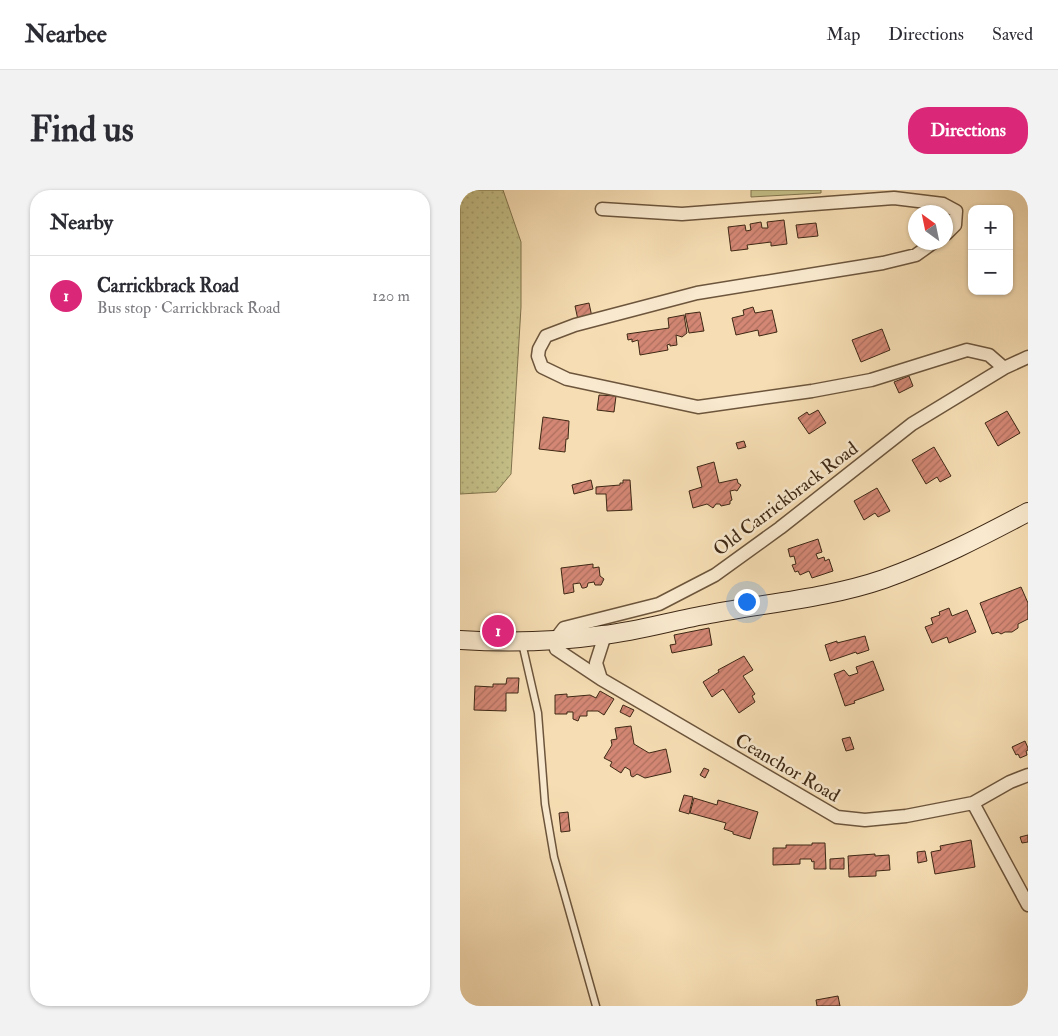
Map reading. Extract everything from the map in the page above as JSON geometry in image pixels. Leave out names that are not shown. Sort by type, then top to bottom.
[{"type":"main road","points":[[460,640],[554,641],[605,635],[842,590],[883,579],[929,561],[1028,512]]},
{"type":"street","points":[[602,208],[682,214],[894,198],[945,205]]},
{"type":"street","points":[[953,209],[956,211],[956,225],[953,228]]},
{"type":"street","points":[[923,250],[916,255],[883,263],[803,274],[697,293],[575,325],[546,336],[538,349],[538,356],[542,367],[567,379],[698,407],[812,391],[871,380],[967,350],[989,355],[1004,368]]},
{"type":"street","name":"Old Carrickbrack Road","points":[[554,641],[564,628],[659,604],[715,575],[780,528],[912,424],[1004,368],[1028,356]]},
{"type":"street","points":[[601,679],[596,663],[605,635]]},
{"type":"street","name":"Ceanchor Road","points":[[554,641],[556,650],[601,679],[837,817],[865,820],[890,818],[973,803],[1010,782],[1028,775]]},
{"type":"street","points":[[973,803],[1028,905]]},
{"type":"lane","points":[[522,642],[538,713],[545,804],[554,858],[596,1006]]},
{"type":"shaded area","points":[[460,190],[503,190],[521,242],[521,307],[511,474],[496,492],[460,494]]},
{"type":"shaded area","points":[[751,190],[821,190],[821,193],[751,197]]},
{"type":"building","points":[[784,220],[787,244],[771,246],[771,242],[747,245],[748,249],[731,251],[728,227],[745,225],[746,231],[751,230],[750,224],[761,222],[762,228],[768,228],[767,222]]},
{"type":"building","points":[[816,223],[818,236],[798,238],[796,225]]},
{"type":"building","points":[[589,303],[592,317],[578,320],[575,306]]},
{"type":"building","points":[[753,307],[755,313],[772,310],[777,332],[759,336],[758,330],[736,335],[732,318],[744,315],[743,310]]},
{"type":"building","points":[[700,312],[704,331],[689,333],[685,314]]},
{"type":"building","points":[[684,315],[687,333],[682,337],[676,335],[677,345],[667,345],[668,350],[640,355],[638,340],[632,342],[632,339],[628,340],[627,334],[669,328],[668,318]]},
{"type":"building","points":[[882,329],[890,350],[861,362],[852,340]]},
{"type":"building","points":[[909,376],[913,386],[899,393],[894,382]]},
{"type":"building","points":[[599,395],[616,396],[614,412],[597,410]]},
{"type":"building","points":[[818,410],[826,423],[809,434],[798,418],[807,412],[809,415]]},
{"type":"building","points":[[1007,411],[1020,433],[998,446],[985,423]]},
{"type":"building","points":[[543,417],[569,421],[565,452],[539,449]]},
{"type":"building","points":[[744,441],[746,447],[738,449],[736,443]]},
{"type":"building","points":[[934,447],[951,476],[940,482],[937,477],[926,484],[912,460]]},
{"type":"building","points":[[714,462],[719,483],[737,479],[741,485],[737,491],[730,491],[732,500],[730,504],[721,506],[716,504],[713,508],[707,504],[693,508],[689,491],[702,487],[697,467]]},
{"type":"building","points":[[591,480],[593,489],[574,494],[572,485]]},
{"type":"building","points":[[623,480],[630,480],[632,510],[607,511],[606,494],[596,494],[596,487],[620,485],[620,483],[623,483]]},
{"type":"building","points":[[877,488],[890,511],[878,517],[875,513],[864,520],[854,501]]},
{"type":"building","points":[[818,539],[822,552],[816,554],[818,559],[824,557],[825,561],[829,559],[833,571],[812,578],[809,571],[800,575],[798,571],[795,572],[792,565],[796,564],[794,556],[790,557],[788,549]]},
{"type":"building","points":[[593,564],[593,568],[599,567],[600,576],[604,579],[601,585],[595,585],[594,582],[588,583],[587,587],[582,588],[580,583],[573,584],[574,592],[564,594],[561,568]]},
{"type":"building","points":[[1021,587],[1028,603],[1028,619],[1018,624],[1018,628],[1012,632],[992,634],[980,603]]},
{"type":"building","points":[[949,608],[952,616],[967,610],[976,632],[949,643],[947,637],[932,643],[925,627],[933,624],[931,618],[940,615],[939,612]]},
{"type":"building","points":[[709,628],[712,645],[672,653],[670,645],[676,644],[674,635]]},
{"type":"building","points":[[865,636],[869,650],[857,654],[856,652],[830,661],[825,645]]},
{"type":"building","points":[[744,656],[753,670],[743,676],[755,694],[752,696],[755,702],[739,713],[723,689],[712,697],[703,682],[719,672],[718,670]]},
{"type":"building","points":[[873,661],[884,690],[845,706],[834,674],[844,670],[849,676],[858,673],[856,667]]},
{"type":"building","points":[[507,678],[519,678],[518,693],[506,693],[506,711],[474,710],[475,686],[493,687],[493,684],[506,684]]},
{"type":"building","points":[[600,691],[614,699],[604,715],[598,711],[587,711],[587,716],[580,716],[578,721],[573,719],[573,712],[555,714],[555,695],[567,694],[567,697],[590,695],[596,698]]},
{"type":"building","points":[[623,705],[634,710],[630,717],[620,712]]},
{"type":"building","points":[[631,726],[634,744],[649,753],[666,749],[671,772],[645,778],[637,774],[633,777],[630,770],[625,767],[621,773],[610,766],[612,762],[604,758],[612,745],[611,740],[617,739],[615,728]]},
{"type":"building","points":[[850,737],[854,749],[846,751],[842,739]]},
{"type":"building","points":[[1025,741],[1028,748],[1026,751],[1027,755],[1020,758],[1012,747]]},
{"type":"building","points":[[704,768],[709,770],[705,778],[700,775]]},
{"type":"building","points":[[684,795],[693,797],[689,814],[679,811]]},
{"type":"building","points":[[694,798],[717,805],[718,800],[758,812],[750,839],[724,829],[726,823],[690,813]]},
{"type":"building","points":[[568,812],[570,831],[561,832],[559,813]]},
{"type":"building","points":[[1028,835],[1028,842],[1022,843],[1020,837]]},
{"type":"building","points":[[971,840],[975,867],[935,874],[931,852],[941,850],[940,846]]},
{"type":"building","points":[[812,843],[825,843],[826,869],[814,869],[814,861],[812,862],[811,859],[800,859],[800,864],[773,865],[773,848],[786,848],[786,845],[812,845]]},
{"type":"building","points":[[925,851],[927,861],[918,863],[917,852]]},
{"type":"building","points":[[875,854],[875,856],[889,855],[890,870],[876,871],[876,876],[849,877],[848,856]]},
{"type":"building","points":[[844,858],[844,869],[830,869],[830,859]]},
{"type":"building","points":[[838,996],[840,1006],[817,1006],[816,1000]]},
{"type":"place","name":"Carrickbrack Road","points":[[498,631]]}]
